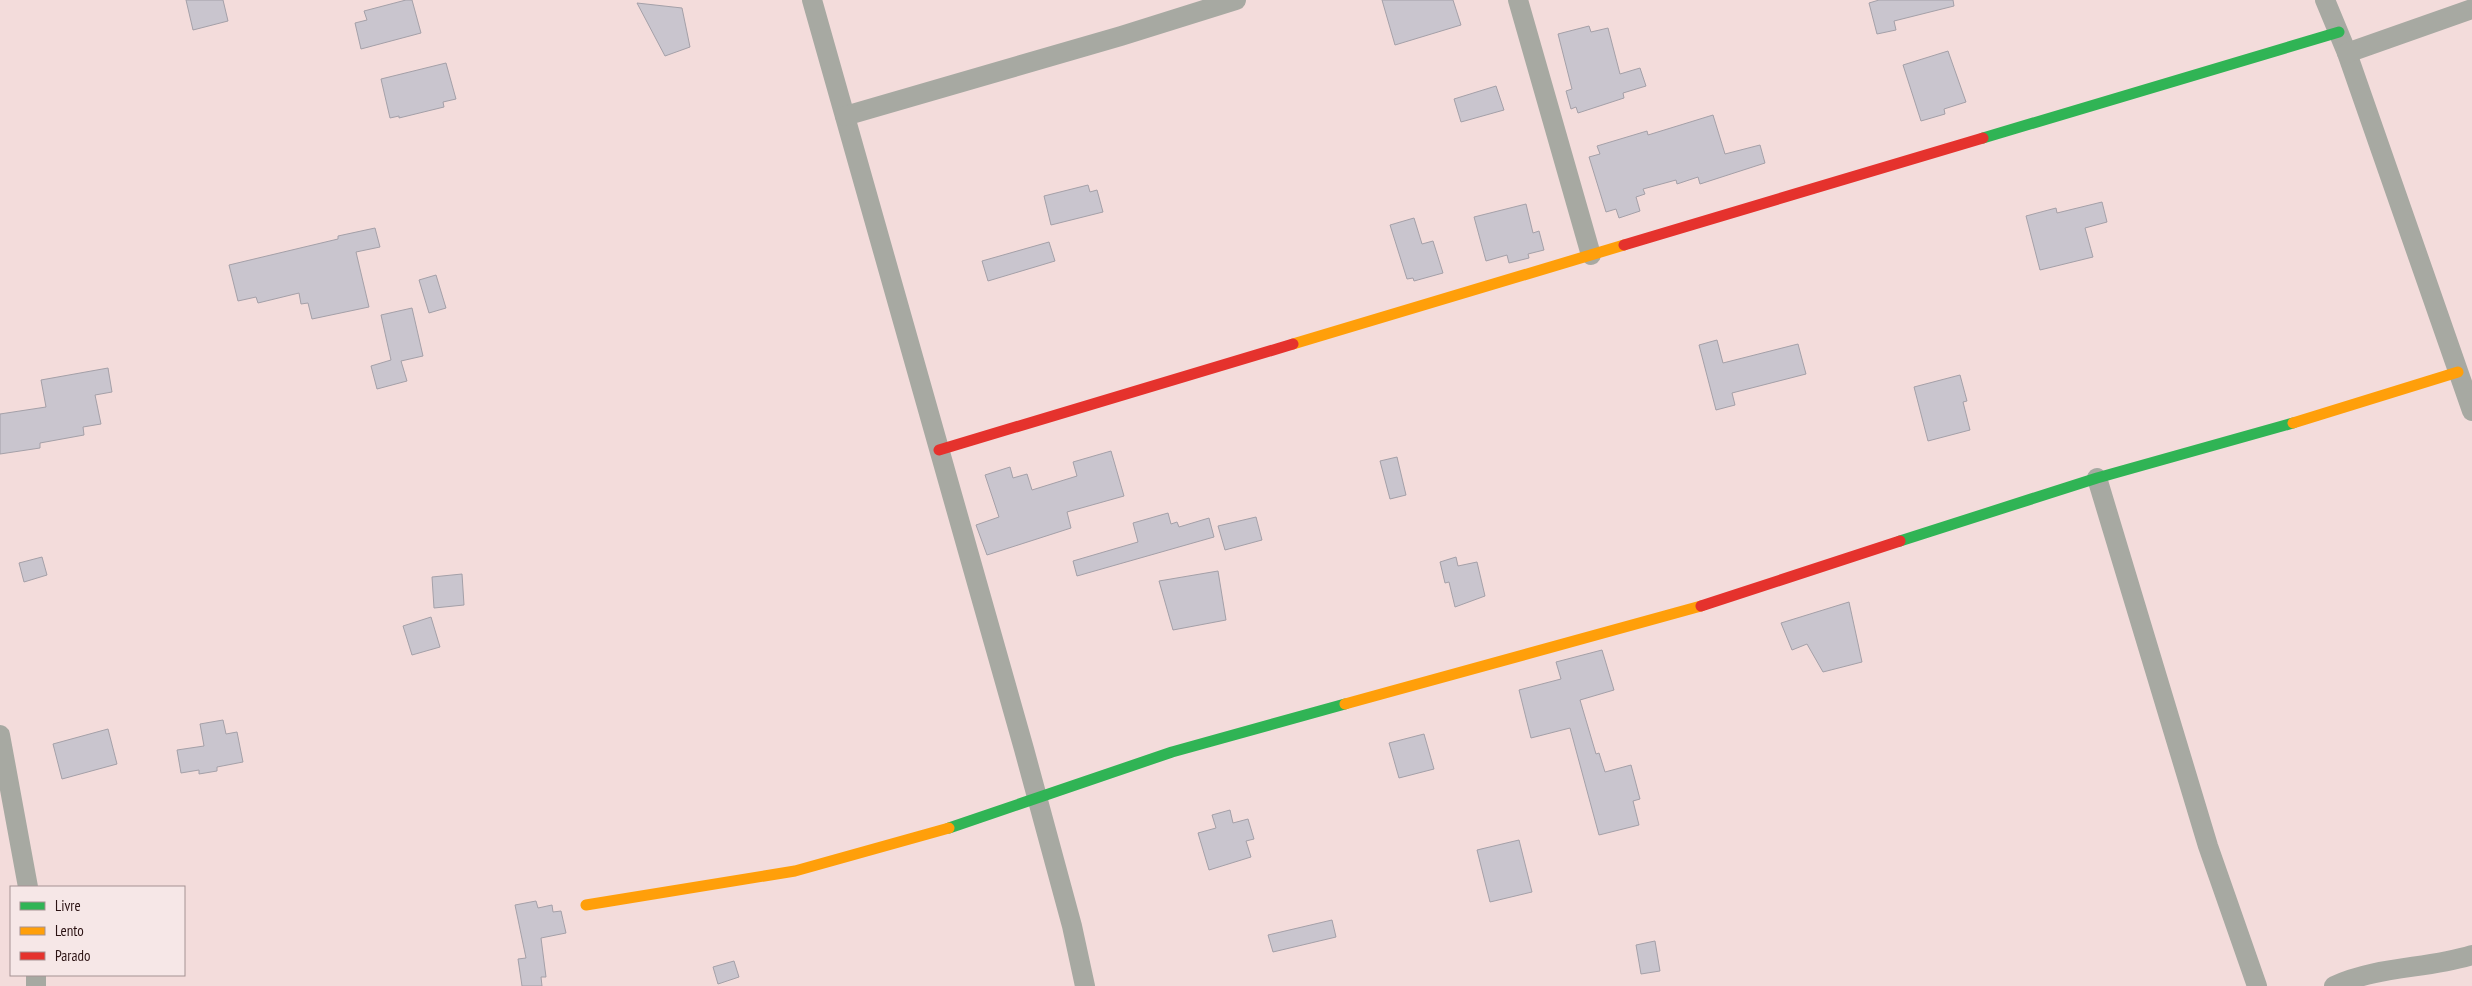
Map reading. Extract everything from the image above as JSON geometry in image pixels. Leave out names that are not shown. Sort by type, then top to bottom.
[{"type":"street","points":[[812,0],[1038,799],[1072,926],[1085,986]]},
{"type":"street","points":[[845,116],[1236,0]]},
{"type":"street","points":[[1518,0],[1591,255]]},
{"type":"street","points":[[2325,0],[2347,53],[2472,411]]},
{"type":"street","points":[[2347,53],[2472,9]]},
{"type":"street","points":[[939,450],[2338,32]]},
{"type":"street","points":[[586,905],[795,871],[966,823],[1172,752],[1691,609],[2097,478],[2334,411],[2458,372]]},
{"type":"street","points":[[2097,478],[2208,846],[2256,986]]},
{"type":"street","points":[[0,735],[28,886]]},
{"type":"street","points":[[2334,986],[2348,980],[2387,970],[2472,955]]},
{"type":"building","points":[[186,0],[223,0],[228,21],[193,30]]},
{"type":"building","points":[[412,0],[421,33],[361,49],[355,23],[367,20],[364,11]]},
{"type":"building","points":[[1382,0],[1453,0],[1461,25],[1395,45]]},
{"type":"building","points":[[1879,0],[1953,0],[1954,6],[1894,21],[1896,30],[1877,34],[1869,3]]},
{"type":"building","points":[[637,3],[682,8],[690,47],[665,56]]},
{"type":"building","points":[[1589,26],[1591,32],[1608,28],[1620,74],[1640,68],[1646,86],[1623,93],[1624,98],[1578,113],[1576,107],[1571,109],[1566,91],[1572,89],[1558,34]]},
{"type":"building","points":[[1948,51],[1966,102],[1944,109],[1945,114],[1921,121],[1903,65]]},
{"type":"building","points":[[446,63],[456,99],[443,102],[444,107],[399,118],[399,116],[390,118],[381,79]]},
{"type":"building","points":[[1496,86],[1504,110],[1461,122],[1454,99]]},
{"type":"building","points":[[1713,115],[1725,154],[1760,145],[1765,163],[1700,184],[1698,177],[1677,184],[1676,180],[1643,189],[1645,194],[1636,197],[1640,211],[1619,218],[1616,209],[1606,212],[1589,157],[1600,154],[1597,146],[1647,131],[1648,135]]},
{"type":"building","points":[[1088,185],[1090,192],[1097,190],[1103,212],[1051,225],[1044,196]]},
{"type":"building","points":[[2102,202],[2107,222],[2085,228],[2093,257],[2040,270],[2026,216],[2056,208],[2057,213]]},
{"type":"building","points":[[1526,204],[1533,233],[1539,231],[1544,250],[1528,254],[1529,258],[1509,263],[1507,255],[1486,261],[1474,217]]},
{"type":"building","points":[[1414,218],[1422,244],[1433,241],[1443,273],[1414,281],[1413,278],[1407,279],[1390,225]]},
{"type":"building","points":[[375,228],[380,247],[356,252],[369,307],[312,319],[308,303],[301,304],[299,293],[258,303],[256,297],[238,301],[229,265],[338,239],[338,236]]},
{"type":"building","points":[[1049,242],[1055,261],[988,281],[982,261]]},
{"type":"building","points":[[436,275],[446,308],[429,313],[419,280]]},
{"type":"building","points":[[412,308],[423,356],[401,361],[407,381],[377,389],[371,366],[391,360],[381,315]]},
{"type":"building","points":[[1717,340],[1723,363],[1798,344],[1806,374],[1732,393],[1735,405],[1716,410],[1699,345]]},
{"type":"building","points":[[108,368],[112,392],[95,395],[101,424],[83,427],[84,435],[40,443],[40,448],[0,454],[0,414],[46,407],[41,380]]},
{"type":"building","points":[[1960,375],[1967,401],[1963,402],[1970,430],[1928,441],[1914,387]]},
{"type":"building","points":[[1111,451],[1124,496],[1067,512],[1071,528],[987,555],[976,525],[999,517],[985,475],[1010,467],[1013,478],[1027,474],[1032,490],[1077,476],[1073,462]]},
{"type":"building","points":[[1397,457],[1406,495],[1390,499],[1380,461]]},
{"type":"building","points":[[1168,513],[1171,524],[1177,522],[1179,527],[1209,518],[1214,537],[1077,576],[1073,561],[1138,542],[1133,523]]},
{"type":"building","points":[[1256,517],[1262,540],[1225,550],[1218,526]]},
{"type":"building","points":[[42,557],[47,575],[24,582],[19,563]]},
{"type":"building","points":[[1456,557],[1458,566],[1477,562],[1485,596],[1455,607],[1449,582],[1445,583],[1440,562]]},
{"type":"building","points":[[1218,571],[1226,620],[1173,630],[1159,581]]},
{"type":"building","points":[[462,574],[464,605],[434,608],[432,577]]},
{"type":"building","points":[[1849,602],[1862,662],[1823,672],[1807,644],[1792,650],[1781,623]]},
{"type":"building","points":[[431,617],[440,647],[412,655],[403,626]]},
{"type":"building","points":[[1602,650],[1614,690],[1580,700],[1596,754],[1599,753],[1605,772],[1631,765],[1640,799],[1633,801],[1639,825],[1599,835],[1570,728],[1531,738],[1519,690],[1561,679],[1556,662]]},
{"type":"building","points":[[223,720],[226,734],[237,732],[243,762],[217,767],[217,771],[199,774],[199,770],[181,773],[177,750],[204,746],[200,724]]},
{"type":"building","points":[[108,729],[117,764],[62,779],[53,744]]},
{"type":"building","points":[[1424,734],[1434,769],[1399,778],[1389,743]]},
{"type":"building","points":[[1230,810],[1233,823],[1248,819],[1254,839],[1246,841],[1251,857],[1209,870],[1198,833],[1216,828],[1212,815]]},
{"type":"building","points":[[1519,840],[1532,892],[1490,902],[1477,850]]},
{"type":"building","points":[[536,901],[538,908],[552,905],[553,912],[561,911],[566,933],[541,938],[546,977],[541,977],[542,986],[522,986],[518,959],[526,958],[515,905]]},
{"type":"building","points":[[1332,920],[1336,937],[1273,952],[1268,935]]},
{"type":"building","points":[[1655,941],[1660,971],[1641,974],[1636,945]]},
{"type":"building","points":[[734,961],[739,977],[718,984],[713,967]]},
{"type":"traffic: fast","points":[[1983,138],[2339,32]]},
{"type":"traffic: fast","points":[[1900,541],[2097,478],[2293,423]]},
{"type":"traffic: fast","points":[[949,828],[1172,752],[1345,704]]},
{"type":"traffic: slow","points":[[1293,344],[1624,245]]},
{"type":"traffic: slow","points":[[2293,423],[2458,372]]},
{"type":"traffic: slow","points":[[1345,704],[1701,606]]},
{"type":"traffic: slow","points":[[586,905],[795,871],[949,828]]},
{"type":"traffic: jam","points":[[1624,245],[1983,138]]},
{"type":"traffic: jam","points":[[939,450],[1293,344]]},
{"type":"traffic: jam","points":[[1701,606],[1900,541]]}]
